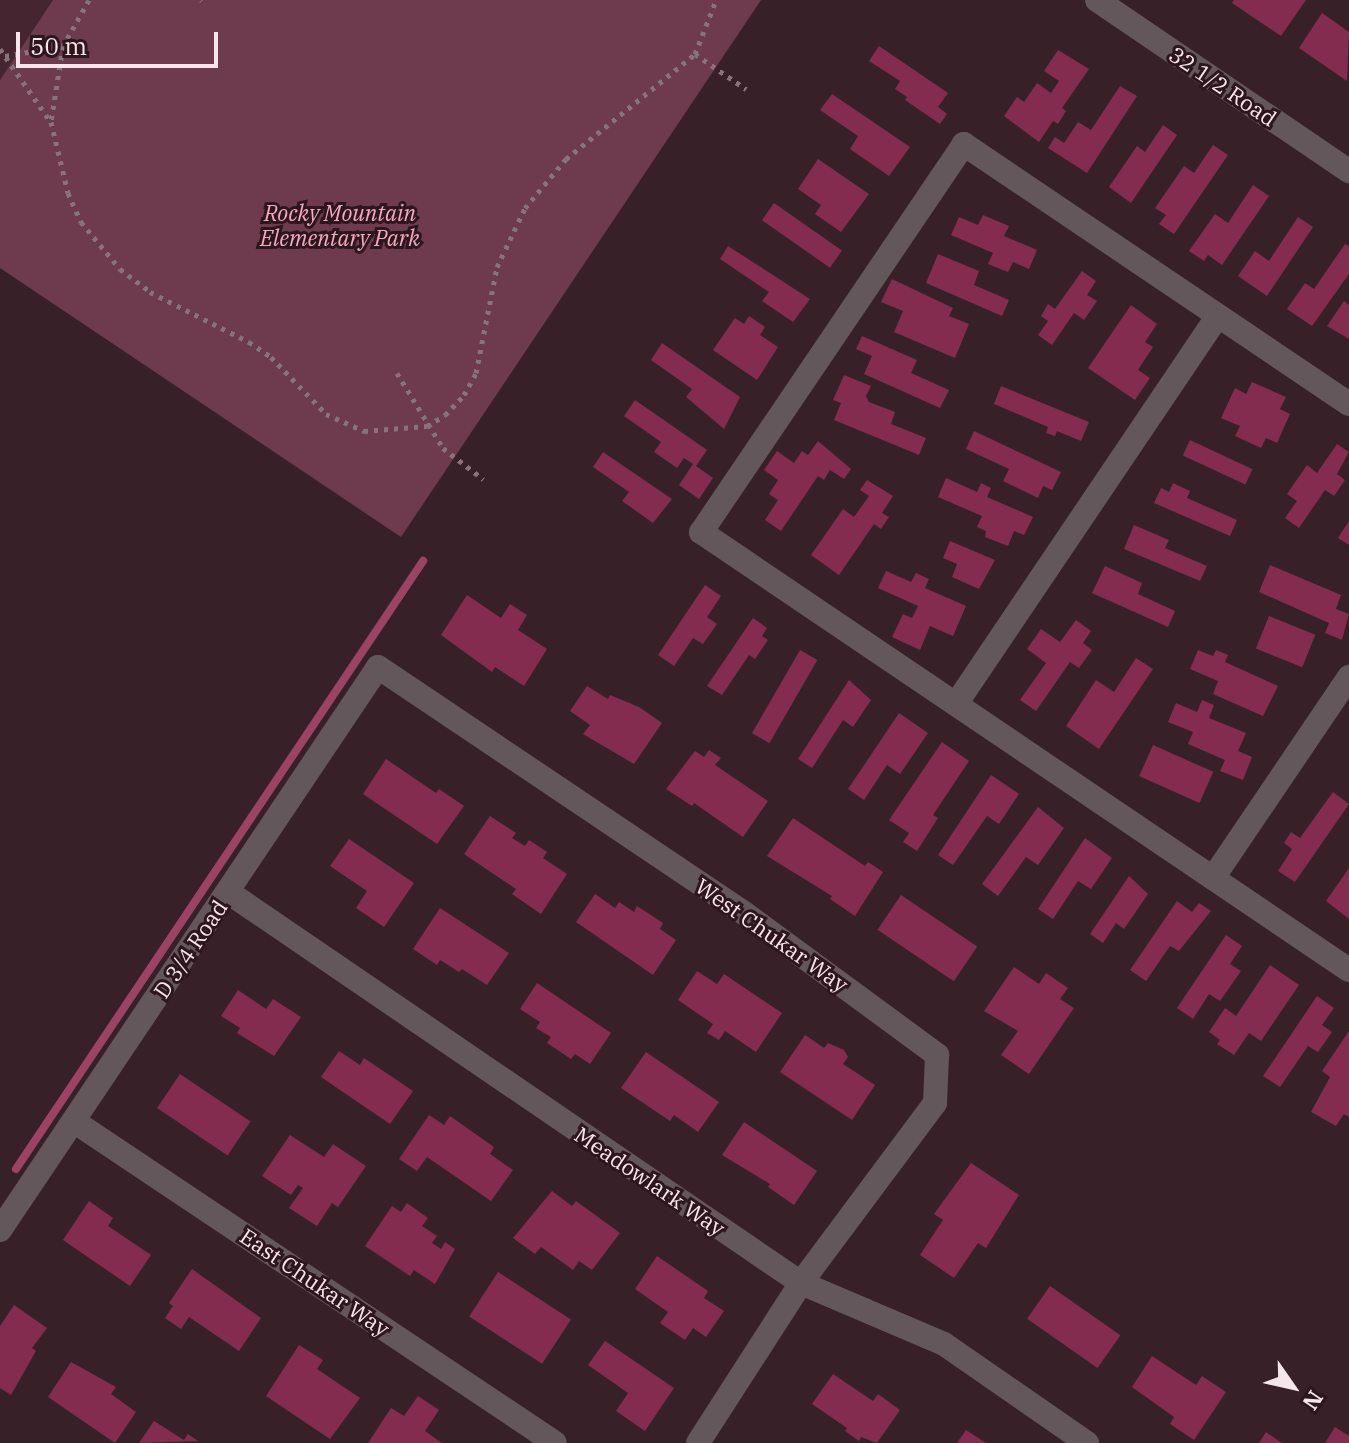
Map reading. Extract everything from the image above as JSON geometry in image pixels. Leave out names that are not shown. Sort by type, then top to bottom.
[{"type":"street","name":"32 1/2 Road","points":[[1097,0],[1349,171]]},
{"type":"street","points":[[1349,404],[964,144],[701,532],[1349,970]]},
{"type":"street","points":[[956,704],[1218,316]]},
{"type":"street","name":"D 3/4 Road","points":[[0,1230],[378,667]]},
{"type":"street","name":"West Chukar Way","points":[[378,667],[744,913],[937,1055],[935,1103],[801,1283]]},
{"type":"street","points":[[1213,878],[1349,677]]},
{"type":"street","name":"Meadowlark Way","points":[[228,892],[801,1283],[944,1344],[1087,1443]]},
{"type":"street","name":"East Chukar Way","points":[[75,1122],[555,1443]]},
{"type":"street","points":[[698,1443],[801,1283]]},
{"type":"path","points":[[51,122],[63,46],[89,0]]},
{"type":"path","points":[[0,49],[51,122],[68,193],[81,222],[120,269],[150,292],[249,342],[271,357],[326,414],[344,425],[364,431],[427,426],[445,415],[464,395],[476,373],[497,267],[525,208],[566,159],[695,54],[716,0]]},
{"type":"path","points":[[5,56],[63,46]]},
{"type":"path","points":[[695,54],[746,89]]},
{"type":"path","points":[[397,373],[443,448],[483,479]]},
{"type":"shaded area","points":[[0,0],[53,0],[0,80]]},
{"type":"green space","name":"Rocky Mountain Elementary Park","points":[[53,0],[761,0],[401,537],[0,268],[0,80]]},
{"type":"building","points":[[1234,0],[1306,0],[1281,36],[1232,3]]},
{"type":"building","points":[[1322,13],[1349,32],[1347,81],[1299,48]]},
{"type":"building","points":[[879,46],[948,93],[938,107],[947,114],[940,124],[905,100],[907,97],[895,89],[900,81],[869,61]]},
{"type":"building","points":[[1058,50],[1089,69],[1062,108],[1066,111],[1058,124],[1053,121],[1039,142],[1004,116],[1017,97],[1024,102],[1037,83],[1051,93],[1059,81],[1044,71]]},
{"type":"building","points":[[1120,86],[1137,96],[1087,173],[1048,148],[1055,137],[1064,143],[1078,122],[1091,130]]},
{"type":"building","points":[[832,94],[910,147],[889,176],[850,149],[858,136],[820,110]]},
{"type":"building","points":[[1163,125],[1177,135],[1131,203],[1109,187],[1137,146],[1145,152]]},
{"type":"building","points":[[1213,145],[1228,155],[1174,234],[1159,224],[1166,215],[1155,208],[1184,166],[1194,173]]},
{"type":"building","points":[[818,159],[869,194],[841,232],[815,214],[821,205],[798,189]]},
{"type":"building","points":[[1253,185],[1269,196],[1222,265],[1208,255],[1204,261],[1189,251],[1215,214],[1228,223]]},
{"type":"building","points":[[774,203],[842,251],[830,268],[762,220]]},
{"type":"building","points":[[983,215],[1009,226],[1004,236],[1037,250],[1029,269],[1013,262],[1008,272],[988,264],[993,253],[951,235],[959,217],[978,225]]},
{"type":"building","points":[[1298,217],[1313,227],[1267,296],[1238,276],[1255,251],[1269,261]]},
{"type":"building","points":[[1345,244],[1349,246],[1349,274],[1312,326],[1287,309],[1305,283],[1314,289]]},
{"type":"building","points":[[728,246],[810,299],[793,322],[762,301],[769,292],[720,259]]},
{"type":"building","points":[[938,254],[979,271],[974,285],[1009,300],[1002,316],[926,283]]},
{"type":"building","points":[[1082,271],[1096,281],[1087,295],[1097,301],[1084,320],[1074,313],[1052,345],[1038,335],[1048,321],[1041,316],[1048,304],[1055,309]]},
{"type":"building","points":[[892,279],[953,308],[949,316],[969,324],[955,358],[894,332],[903,311],[881,302]]},
{"type":"building","points":[[1344,301],[1349,305],[1349,339],[1327,326]]},
{"type":"building","points":[[1131,305],[1157,324],[1145,342],[1153,347],[1138,370],[1150,378],[1135,400],[1088,368]]},
{"type":"building","points":[[749,316],[765,327],[760,335],[778,347],[757,380],[713,350],[735,318],[744,324]]},
{"type":"building","points":[[862,336],[917,360],[911,373],[949,390],[940,408],[864,374],[872,356],[856,349]]},
{"type":"building","points":[[662,343],[740,397],[724,429],[686,397],[692,389],[651,360]]},
{"type":"building","points":[[844,375],[871,386],[866,396],[869,402],[895,412],[891,424],[926,438],[919,455],[834,420],[841,403],[833,400]]},
{"type":"building","points":[[1252,382],[1286,397],[1280,409],[1290,414],[1277,443],[1266,438],[1261,448],[1235,436],[1240,426],[1221,418],[1235,388],[1246,394]]},
{"type":"building","points":[[1001,386],[1089,422],[1081,441],[1057,431],[1055,436],[1046,433],[1048,427],[994,404]]},
{"type":"building","points":[[635,400],[707,450],[696,466],[713,478],[699,499],[679,485],[693,464],[684,458],[677,468],[654,452],[661,442],[624,416]]},
{"type":"building","points":[[974,431],[1061,472],[1052,490],[1043,486],[1038,498],[1003,481],[1009,469],[966,449]]},
{"type":"building","points":[[1190,440],[1253,469],[1245,485],[1183,455]]},
{"type":"building","points":[[818,441],[851,469],[844,479],[830,470],[824,480],[818,476],[781,531],[765,520],[778,500],[769,494],[778,480],[764,470],[777,451],[794,463],[802,451],[808,455]]},
{"type":"building","points":[[1337,444],[1349,452],[1337,474],[1345,480],[1334,496],[1325,490],[1299,528],[1285,518],[1297,501],[1287,494],[1307,465],[1317,473]]},
{"type":"building","points":[[603,452],[672,499],[653,523],[622,501],[629,492],[593,467]]},
{"type":"building","points":[[946,478],[977,492],[981,483],[991,488],[987,497],[1033,517],[1024,535],[1014,531],[1008,546],[985,537],[986,531],[977,527],[982,516],[938,497]]},
{"type":"building","points":[[867,480],[893,496],[882,513],[889,517],[881,529],[874,524],[839,575],[811,555],[843,509],[854,517],[869,496],[860,490]]},
{"type":"building","points":[[1173,483],[1190,491],[1187,498],[1237,520],[1230,536],[1154,503],[1161,488],[1169,492]]},
{"type":"building","points":[[1349,521],[1349,545],[1338,538]]},
{"type":"building","points":[[1134,525],[1169,540],[1165,548],[1207,566],[1200,581],[1124,549]]},
{"type":"building","points":[[950,541],[995,560],[979,589],[952,577],[957,564],[943,558]]},
{"type":"building","points":[[1270,565],[1341,595],[1336,609],[1349,614],[1342,640],[1325,633],[1329,623],[1259,592]]},
{"type":"building","points":[[1105,566],[1142,583],[1138,594],[1175,611],[1168,627],[1092,593]]},
{"type":"building","points":[[886,571],[911,582],[916,573],[929,579],[925,588],[966,606],[953,636],[930,626],[920,650],[892,637],[903,614],[912,618],[918,606],[878,588]]},
{"type":"building","points":[[705,585],[721,596],[707,617],[717,624],[703,644],[693,638],[674,666],[658,655]]},
{"type":"building","points":[[467,595],[501,618],[510,604],[527,615],[518,630],[547,649],[524,686],[495,667],[492,672],[441,635]]},
{"type":"building","points":[[1269,616],[1315,635],[1302,667],[1256,648]]},
{"type":"building","points":[[753,618],[767,628],[762,636],[768,640],[755,659],[749,655],[722,695],[707,686]]},
{"type":"building","points":[[1076,620],[1091,631],[1083,643],[1092,650],[1079,668],[1070,662],[1036,711],[1020,700],[1046,663],[1027,649],[1041,629],[1060,642]]},
{"type":"building","points":[[800,650],[817,660],[769,743],[752,733]]},
{"type":"building","points":[[1198,650],[1213,656],[1216,650],[1228,655],[1225,662],[1278,686],[1263,716],[1213,694],[1218,681],[1190,669]]},
{"type":"building","points":[[1136,658],[1153,669],[1099,749],[1066,726],[1096,680],[1114,692]]},
{"type":"building","points":[[849,680],[871,700],[853,727],[843,720],[812,768],[798,759]]},
{"type":"building","points":[[587,686],[608,699],[610,695],[639,707],[662,723],[634,764],[583,734],[590,725],[570,711]]},
{"type":"building","points":[[1202,700],[1214,705],[1209,718],[1246,733],[1238,751],[1252,757],[1243,780],[1220,771],[1225,760],[1188,744],[1193,732],[1168,722],[1176,703],[1197,712]]},
{"type":"building","points":[[899,713],[928,733],[900,774],[887,765],[864,800],[848,789]]},
{"type":"building","points":[[942,742],[969,761],[933,815],[938,818],[917,851],[903,842],[909,833],[889,820]]},
{"type":"building","points":[[1153,745],[1213,772],[1199,803],[1139,776]]},
{"type":"building","points":[[709,750],[721,758],[715,765],[768,801],[743,837],[694,803],[692,806],[666,789],[695,751],[704,757]]},
{"type":"building","points":[[386,759],[436,793],[439,789],[464,806],[437,844],[363,794]]},
{"type":"building","points":[[991,775],[1019,794],[999,824],[987,816],[953,865],[938,855]]},
{"type":"building","points":[[1333,792],[1349,804],[1295,882],[1278,871],[1292,849],[1284,843],[1291,832],[1300,838]]},
{"type":"building","points":[[1038,807],[1064,828],[1038,865],[1026,857],[998,896],[982,884]]},
{"type":"building","points":[[490,816],[516,833],[512,838],[525,846],[529,840],[547,852],[543,858],[567,874],[541,914],[512,894],[516,889],[464,854]]},
{"type":"building","points":[[793,818],[865,866],[868,862],[883,872],[855,916],[830,899],[832,896],[767,856]]},
{"type":"building","points":[[1085,838],[1112,858],[1091,889],[1078,881],[1053,919],[1038,909]]},
{"type":"building","points":[[349,839],[414,883],[384,927],[356,908],[367,891],[330,866]]},
{"type":"building","points":[[1349,868],[1349,919],[1326,901]]},
{"type":"building","points":[[1129,876],[1148,894],[1124,929],[1116,923],[1103,943],[1090,934]]},
{"type":"building","points":[[595,894],[615,908],[619,902],[634,912],[637,906],[663,923],[660,929],[676,940],[653,975],[576,922]]},
{"type":"building","points":[[901,895],[977,946],[954,981],[878,930]]},
{"type":"building","points":[[1177,901],[1192,912],[1199,903],[1211,911],[1179,951],[1170,946],[1146,981],[1130,970]]},
{"type":"building","points":[[440,908],[509,953],[487,985],[440,960],[437,965],[413,949]]},
{"type":"building","points":[[1226,935],[1242,946],[1230,964],[1241,971],[1220,1001],[1209,994],[1193,1019],[1177,1008]]},
{"type":"building","points":[[1270,965],[1299,985],[1261,1041],[1249,1033],[1234,1055],[1217,1044],[1220,1040],[1209,1032],[1225,1008],[1236,1016]]},
{"type":"building","points":[[1014,967],[1039,984],[1046,973],[1068,988],[1060,999],[1074,1008],[1029,1074],[1001,1055],[1018,1031],[984,1011]]},
{"type":"building","points":[[697,971],[717,984],[724,974],[782,1013],[756,1052],[725,1031],[719,1040],[707,1033],[713,1024],[678,1000]]},
{"type":"building","points":[[537,983],[611,1033],[590,1064],[575,1054],[571,1059],[547,1043],[551,1037],[536,1028],[540,1022],[520,1009]]},
{"type":"building","points":[[238,990],[266,1009],[273,999],[301,1017],[274,1056],[237,1033],[240,1028],[221,1016]]},
{"type":"building","points":[[1317,996],[1334,1008],[1322,1025],[1332,1032],[1318,1052],[1308,1046],[1280,1087],[1263,1076]]},
{"type":"building","points":[[1349,1031],[1349,1117],[1344,1114],[1336,1126],[1311,1112],[1330,1077],[1322,1071]]},
{"type":"building","points":[[805,1035],[824,1048],[828,1043],[844,1050],[848,1057],[843,1064],[875,1085],[852,1120],[780,1072]]},
{"type":"building","points":[[339,1051],[360,1065],[364,1058],[413,1091],[390,1124],[321,1077]]},
{"type":"building","points":[[646,1052],[719,1102],[698,1132],[674,1115],[670,1121],[621,1088]]},
{"type":"building","points":[[180,1074],[250,1122],[228,1156],[157,1108]]},
{"type":"building","points":[[429,1115],[444,1125],[450,1116],[494,1147],[490,1154],[513,1170],[491,1201],[427,1157],[417,1171],[399,1159]]},
{"type":"building","points":[[744,1122],[817,1171],[794,1205],[768,1187],[770,1184],[722,1155]]},
{"type":"building","points":[[290,1135],[324,1157],[333,1144],[366,1166],[338,1207],[332,1203],[317,1226],[289,1208],[303,1188],[298,1185],[291,1195],[262,1176]]},
{"type":"building","points":[[971,1163],[1019,1195],[986,1248],[978,1243],[954,1278],[920,1255],[943,1220],[934,1214]]},
{"type":"building","points":[[552,1191],[572,1206],[576,1201],[620,1233],[592,1270],[579,1261],[573,1270],[541,1247],[535,1254],[513,1238]]},
{"type":"building","points":[[89,1201],[113,1218],[108,1226],[151,1255],[130,1286],[63,1240]]},
{"type":"building","points":[[407,1203],[428,1218],[422,1226],[437,1236],[432,1243],[441,1249],[445,1242],[455,1249],[435,1284],[414,1270],[410,1276],[365,1246],[392,1206],[401,1212]]},
{"type":"building","points":[[657,1256],[708,1291],[704,1298],[724,1311],[706,1337],[693,1328],[685,1340],[660,1323],[668,1312],[635,1289]]},
{"type":"building","points":[[192,1269],[261,1318],[239,1351],[189,1317],[181,1329],[165,1318],[173,1306],[169,1303]]},
{"type":"building","points":[[498,1272],[571,1319],[542,1364],[469,1316]]},
{"type":"building","points":[[1050,1286],[1120,1335],[1098,1368],[1027,1319]]},
{"type":"building","points":[[14,1305],[47,1328],[32,1348],[36,1351],[11,1395],[0,1388],[0,1326]]},
{"type":"building","points":[[605,1341],[674,1388],[645,1431],[616,1411],[628,1393],[588,1365]]},
{"type":"building","points":[[299,1345],[323,1360],[317,1369],[360,1398],[330,1439],[266,1396]]},
{"type":"building","points":[[1152,1356],[1196,1385],[1202,1376],[1226,1392],[1194,1440],[1170,1424],[1174,1417],[1132,1387]]},
{"type":"building","points":[[71,1362],[116,1387],[111,1394],[136,1412],[115,1443],[48,1397]]},
{"type":"building","points":[[833,1374],[873,1401],[878,1394],[900,1410],[877,1443],[861,1437],[859,1441],[845,1431],[847,1428],[812,1404]]},
{"type":"building","points":[[418,1396],[439,1410],[425,1431],[442,1443],[368,1443],[391,1408],[404,1416]]},
{"type":"building","points":[[154,1421],[184,1440],[188,1434],[198,1441],[139,1443]]},
{"type":"building","points":[[1335,1427],[1349,1436],[1349,1443],[1325,1443]]},
{"type":"building","points":[[966,1430],[986,1443],[957,1443]]},
{"type":"building","points":[[1266,1432],[1282,1443],[1259,1443]]},
{"type":"waterway","points":[[16,1169],[423,561]]}]
